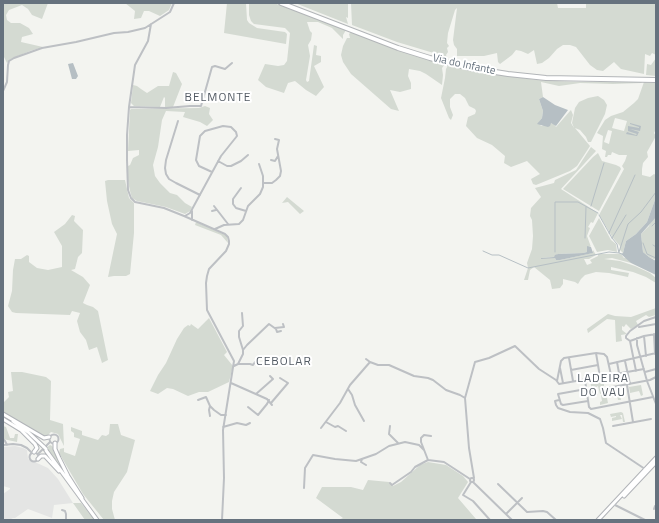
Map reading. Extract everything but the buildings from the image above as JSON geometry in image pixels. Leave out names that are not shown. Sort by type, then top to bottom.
[{"type":"highway","name":"Via do Infante","points":[[281,3],[398,48],[465,66],[502,73],[546,78],[656,79]]},
{"type":"highway","name":"Via do Infante","points":[[289,3],[404,47],[469,65],[539,75],[634,79]]},
{"type":"main road","points":[[3,416],[44,438],[49,437]]},
{"type":"main road","points":[[3,416],[25,431],[44,448],[97,520]]},
{"type":"main road","points":[[3,416],[36,444],[37,448],[33,453]]},
{"type":"main road","points":[[55,443],[55,449],[64,468],[92,513]]},
{"type":"main road","points":[[38,459],[45,456],[60,471],[92,513]]},
{"type":"main road","points":[[600,520],[656,458]]},
{"type":"main road","points":[[600,520],[656,462]]},
{"type":"street","points":[[3,91],[9,62],[14,58],[42,48],[145,28],[170,12],[174,3]]},
{"type":"street","points":[[152,24],[148,41],[135,65],[127,135],[128,190],[131,198],[135,202],[164,208],[221,232],[228,237],[229,244],[226,251],[212,265],[206,276],[207,310],[232,356],[234,366],[223,427],[224,478],[222,520]]},
{"type":"street","points":[[129,107],[166,108],[201,106],[212,67],[215,66],[226,69],[232,63]]},
{"type":"street","points":[[178,122],[166,160],[166,174],[169,179],[200,195]]},
{"type":"street","points":[[185,216],[192,210],[218,161],[237,136],[236,132],[230,127],[224,126],[205,131],[200,136],[196,160],[199,166],[212,172]]},
{"type":"street","points":[[264,183],[272,182],[280,176],[281,171],[277,149],[279,140],[275,139]]},
{"type":"street","points":[[218,161],[227,166],[231,166],[241,161],[248,155]]},
{"type":"street","points":[[270,160],[275,161],[278,156]]},
{"type":"street","points":[[214,229],[228,224],[239,224],[243,220],[252,201],[260,194],[264,183],[263,172],[259,164]]},
{"type":"street","points":[[241,188],[233,199],[233,204],[236,208],[246,211]]},
{"type":"street","points":[[214,206],[228,224]]},
{"type":"street","points":[[192,210],[192,220]]},
{"type":"street","points":[[221,232],[221,228],[224,225]]},
{"type":"street","points":[[238,364],[243,354],[239,337],[239,331],[243,326],[242,313]]},
{"type":"street","points":[[636,371],[630,341],[626,338],[626,336],[630,331],[648,319],[656,317]]},
{"type":"street","points":[[243,350],[269,324],[275,328],[277,332],[281,331]]},
{"type":"street","points":[[275,328],[284,327],[283,324]]},
{"type":"street","points":[[637,327],[656,324]]},
{"type":"street","points":[[609,364],[655,353],[655,334],[630,341]]},
{"type":"street","points":[[644,336],[646,356]]},
{"type":"street","points":[[637,338],[637,345],[647,381],[656,404]]},
{"type":"street","points":[[490,520],[473,501],[463,494],[472,480],[465,398],[475,362],[489,358],[515,346],[539,369],[559,384],[619,373],[656,369]]},
{"type":"street","points":[[596,353],[600,377]]},
{"type":"street","points":[[557,381],[561,361],[564,358],[596,353],[604,354],[608,357],[611,375]]},
{"type":"street","points":[[569,358],[573,381]]},
{"type":"street","points":[[366,359],[378,365],[390,365],[414,376],[428,378],[446,390],[465,398]]},
{"type":"street","points":[[625,361],[630,384]]},
{"type":"street","points":[[234,366],[238,364],[250,364],[253,366],[255,362]]},
{"type":"street","points":[[321,428],[350,385],[370,362]]},
{"type":"street","points":[[617,362],[619,373]]},
{"type":"street","points":[[571,370],[598,365]]},
{"type":"street","points":[[560,368],[563,383]]},
{"type":"street","points":[[256,394],[273,379],[270,376]]},
{"type":"street","points":[[607,388],[647,381],[656,377]]},
{"type":"street","points":[[231,383],[268,400],[272,404],[288,383],[280,378]]},
{"type":"street","points":[[584,380],[591,409],[653,397]]},
{"type":"street","points":[[627,385],[633,422]]},
{"type":"street","points":[[348,389],[352,395],[354,405],[364,421]]},
{"type":"street","points":[[586,389],[558,394],[561,404],[566,405],[588,401]]},
{"type":"street","points":[[198,400],[206,397],[210,406],[221,415],[226,416]]},
{"type":"street","points":[[248,407],[258,415],[267,404],[268,400]]},
{"type":"street","points":[[559,400],[556,401],[557,407],[566,411],[588,413],[600,419],[606,443],[646,470]]},
{"type":"street","points":[[566,405],[566,411]]},
{"type":"street","points":[[210,406],[210,416]]},
{"type":"street","points":[[614,426],[651,419]]},
{"type":"street","points":[[326,422],[335,427],[338,426],[346,431]]},
{"type":"street","points":[[223,427],[237,423],[246,425],[250,423]]},
{"type":"street","points":[[390,426],[389,434],[398,444]]},
{"type":"street","points":[[428,460],[421,442],[422,436],[425,434],[431,436]]},
{"type":"street","points":[[52,435],[56,436],[58,439],[55,443],[50,442],[49,437],[52,435]]},
{"type":"street","points":[[3,439],[6,441],[7,445]]},
{"type":"street","points":[[33,453],[30,456],[32,460],[36,461],[38,459],[38,454],[50,442]]},
{"type":"street","points":[[304,488],[305,468],[314,454],[321,457],[353,461],[376,454],[388,446],[406,442],[419,445],[424,450]]},
{"type":"street","points":[[3,445],[21,445],[33,453],[38,454]]},
{"type":"street","points":[[362,459],[361,462],[366,465]]},
{"type":"street","points":[[390,483],[392,485],[411,472],[415,467],[428,460],[444,462],[472,480],[512,520]]},
{"type":"street","points":[[498,484],[527,512],[547,512],[556,520]]},
{"type":"street","points":[[506,514],[522,498]]},
{"type":"street","points":[[615,506],[645,520]]},
{"type":"street","points":[[62,510],[65,511],[66,520]]},
{"type":"shaded area","points":[[3,3],[48,3],[42,19],[32,15],[28,9],[22,5],[9,10],[6,15],[7,20],[11,23],[20,23],[29,28],[33,34],[22,37],[21,42],[43,47],[11,59],[7,63],[3,55]]},
{"type":"shaded area","points":[[125,3],[172,3],[169,10],[160,16],[149,11],[144,11],[141,18],[134,19],[135,11]]},
{"type":"shaded area","points":[[227,3],[246,3],[247,20],[249,23],[257,28],[285,32],[287,34],[286,44],[224,33]]},
{"type":"shaded area","points":[[249,3],[274,3],[346,30],[343,35],[343,39],[332,28],[318,22],[307,22],[312,33],[311,40],[308,45],[310,56],[306,80],[307,82],[309,81],[314,45],[317,46],[316,55],[321,56],[321,62],[314,66],[324,87],[316,96],[295,81],[288,83],[284,93],[266,87],[258,80],[265,64],[278,66],[284,65],[287,61],[290,33],[285,28],[254,24],[249,15]]},
{"type":"shaded area","points":[[295,3],[348,3],[348,18],[346,17],[348,24]]},
{"type":"shaded area","points":[[351,3],[557,3],[558,8],[586,8],[586,3],[656,3],[656,55],[652,53],[650,56],[645,54],[644,74],[621,69],[614,62],[603,71],[597,70],[590,65],[576,47],[570,45],[563,45],[549,58],[542,63],[537,64],[534,50],[528,54],[516,50],[500,64],[498,62],[497,53],[484,56],[457,56],[457,49],[453,40],[457,8],[455,10],[448,33],[447,43],[449,46],[447,48],[447,57],[397,42],[352,25]]},
{"type":"shaded area","points":[[351,32],[392,48],[445,64],[442,68],[442,85],[420,71],[409,69],[408,76],[411,83],[411,89],[400,92],[390,90],[399,111],[391,109],[351,74],[343,62],[341,55],[343,46],[347,38],[350,38],[349,34]]},
{"type":"shaded area","points":[[656,58],[656,76],[646,75],[647,64],[651,65]]},
{"type":"shaded area","points":[[73,63],[78,76],[76,79],[72,79],[68,64]]},
{"type":"shaded area","points":[[448,65],[493,74],[537,80],[577,82],[642,82],[613,84],[580,83],[559,86],[541,82],[543,97],[539,99],[543,111],[542,118],[539,122],[541,126],[551,123],[556,127],[571,110],[573,115],[571,123],[574,128],[572,123],[575,108],[579,102],[588,98],[598,96],[604,100],[607,105],[605,114],[591,142],[588,142],[580,130],[575,128],[590,146],[577,166],[570,171],[536,185],[533,184],[531,179],[540,174],[527,161],[511,167],[504,163],[505,156],[492,145],[477,138],[466,126],[468,117],[475,114],[476,111],[469,106],[465,98],[460,94],[455,94],[450,99],[450,107],[453,115],[451,120],[449,118],[441,98]]},
{"type":"shaded area","points":[[173,72],[176,73],[182,84],[173,107],[165,107],[164,97],[160,107],[134,106],[131,103],[133,85],[147,93],[158,86],[169,86]]},
{"type":"shaded area","points":[[644,82],[656,83],[656,129],[654,133],[656,136],[647,152],[648,157],[643,163],[642,175],[650,177],[654,174],[656,175],[656,197],[647,222],[636,234],[626,241],[623,253],[620,250],[620,246],[613,238],[599,215],[624,169],[622,166],[627,155],[619,155],[612,152],[611,155],[605,157],[606,151],[602,149],[603,136],[597,133],[605,120],[611,116],[623,112],[638,99]],"holes":[[[615,118],[627,121],[624,131],[612,128]],[[608,130],[612,131],[609,144],[604,142]]]},
{"type":"shaded area","points":[[543,97],[555,105],[568,110],[556,126],[551,123],[548,127],[537,124],[542,118],[543,111],[539,99]]},
{"type":"shaded area","points":[[205,106],[210,108],[209,114],[213,120],[207,126],[200,122],[183,117],[185,112],[166,111],[162,120],[158,147],[153,165],[155,176],[160,183],[170,193],[177,195],[185,203],[192,207],[190,211],[185,214],[166,207],[137,201],[132,198],[128,181],[128,166],[133,158],[139,155],[139,150],[128,151],[130,110],[199,108]]},
{"type":"shaded area","points":[[630,123],[641,126],[640,131],[630,129],[639,132],[637,136],[626,134],[627,132],[637,134],[628,131],[628,126],[639,128]]},
{"type":"shaded area","points":[[591,147],[596,151],[561,189],[598,213],[593,223],[591,222],[588,227],[590,228],[587,236],[591,247],[590,246],[587,252],[583,253],[558,254],[554,257],[541,258],[555,258],[556,260],[560,260],[592,253],[593,250],[596,255],[589,259],[584,259],[587,265],[592,263],[590,260],[598,256],[598,254],[621,254],[624,258],[627,257],[631,263],[612,258],[604,259],[620,261],[635,266],[650,273],[656,278],[656,283],[633,272],[611,267],[611,270],[629,273],[628,277],[596,272],[585,275],[578,284],[563,279],[563,284],[560,288],[552,289],[550,280],[534,267],[530,270],[528,280],[524,280],[528,268],[527,263],[532,249],[533,236],[532,220],[530,216],[531,208],[541,197],[535,188],[554,183],[555,180],[576,170]]},
{"type":"shaded area","points":[[598,153],[602,161],[616,165],[621,169],[599,211],[563,189]]},
{"type":"shaded area","points":[[125,180],[129,198],[134,203],[134,233],[130,274],[126,276],[108,277],[117,234],[112,224],[107,201],[105,181]]},
{"type":"shaded area","points":[[287,197],[304,211],[300,214],[288,202],[282,203]]},
{"type":"shaded area","points":[[656,197],[656,217],[641,234],[643,252],[656,261],[656,275],[631,263],[621,254],[623,253],[626,241],[636,234],[647,222]]},
{"type":"shaded area","points":[[656,204],[656,260],[643,252],[641,234],[649,226]]},
{"type":"shaded area","points":[[72,215],[75,216],[74,221],[83,230],[82,253],[78,257],[75,269],[71,270],[83,277],[90,285],[83,303],[98,311],[108,360],[102,363],[97,347],[89,350],[86,340],[80,332],[77,321],[80,313],[72,311],[70,315],[16,313],[12,312],[8,306],[12,291],[15,259],[21,259],[27,255],[29,256],[29,262],[37,268],[48,270],[62,267],[62,246],[54,232],[65,224]]},
{"type":"shaded area","points":[[599,218],[611,240],[616,244],[617,252],[608,250],[597,252],[589,236]]},
{"type":"shaded area","points":[[196,222],[227,236],[228,243],[221,235],[195,225]]},
{"type":"shaded area","points":[[587,246],[591,247],[593,253],[560,260],[556,260],[555,258],[541,259],[554,257],[558,254],[587,252]]},
{"type":"shaded area","points":[[656,308],[656,315],[649,317],[646,315],[636,321],[638,325],[631,329],[626,324],[624,327],[622,326],[622,330],[627,334],[621,335],[622,341],[616,342],[615,320],[607,319],[588,333],[587,329],[608,314],[631,317]]},
{"type":"shaded area","points":[[209,318],[227,352],[224,355],[233,366],[229,382],[208,392],[199,392],[188,396],[173,389],[167,388],[158,394],[150,391],[184,328],[188,325],[190,326],[191,324],[198,329]]},
{"type":"shaded area","points":[[11,372],[22,372],[46,377],[51,381],[50,420],[63,424],[64,446],[58,434],[51,432],[45,437],[3,413],[3,403],[9,397],[8,392],[13,391]]},
{"type":"shaded area","points":[[605,377],[604,392],[600,394],[598,386],[596,387],[598,395],[589,397],[588,393],[592,392],[590,380]]},
{"type":"shaded area","points":[[641,385],[643,395],[641,396],[639,391],[630,393],[629,387]]},
{"type":"shaded area","points":[[619,389],[621,400],[618,400],[617,395],[608,396],[607,391]]},
{"type":"shaded area","points":[[606,393],[608,403],[600,405],[600,402],[602,401],[601,395]]},
{"type":"shaded area","points":[[623,413],[625,422],[623,422],[622,415],[620,415],[622,419],[612,421],[612,418],[616,416],[611,417],[610,414]]},
{"type":"shaded area","points":[[110,424],[118,424],[121,435],[135,440],[127,472],[114,492],[112,509],[115,520],[104,520],[83,494],[59,453],[60,449],[64,448],[64,452],[75,456],[80,439],[74,437],[71,427],[82,431],[82,435],[98,440],[102,435],[106,436],[109,434]]},
{"type":"shaded area","points":[[3,426],[6,427],[10,438],[14,438],[15,434],[18,434],[17,442],[3,439]]},
{"type":"shaded area","points":[[50,445],[52,446],[65,471],[46,448]]},
{"type":"shaded area","points":[[15,446],[27,450],[28,459],[48,468],[58,479],[73,503],[54,505],[52,518],[28,509],[15,518],[3,520],[3,494],[10,488],[3,486],[3,447]]},
{"type":"shaded area","points":[[428,462],[446,465],[463,476],[468,482],[458,498],[476,519],[475,520],[338,520],[343,518],[316,498],[322,487],[351,487],[363,490],[368,480],[389,482],[393,486],[401,482],[420,465]]},
{"type":"shaded area","points":[[73,503],[81,503],[95,520],[85,520]]},
{"type":"waterway","points":[[591,206],[604,163]]},
{"type":"waterway","points":[[609,233],[635,175]]},
{"type":"waterway","points":[[619,252],[628,224],[641,212],[656,192]]},
{"type":"waterway","points":[[555,252],[555,202],[578,202],[598,213]]},
{"type":"waterway","points":[[585,238],[586,207]]},
{"type":"waterway","points":[[599,215],[617,244],[619,253],[622,254]]},
{"type":"waterway","points":[[612,238],[626,215]]},
{"type":"waterway","points":[[652,226],[656,222]]},
{"type":"waterway","points":[[643,243],[647,254],[656,258]]},
{"type":"waterway","points":[[483,251],[492,255],[499,255],[528,268],[609,252],[619,253]]},
{"type":"district","name":"BELMONTE","points":[[218,98]]},
{"type":"district","name":"CEBOLAR","points":[[284,362]]},
{"type":"district","name":"LADEIRA DO VAU","points":[[603,386]]}]
